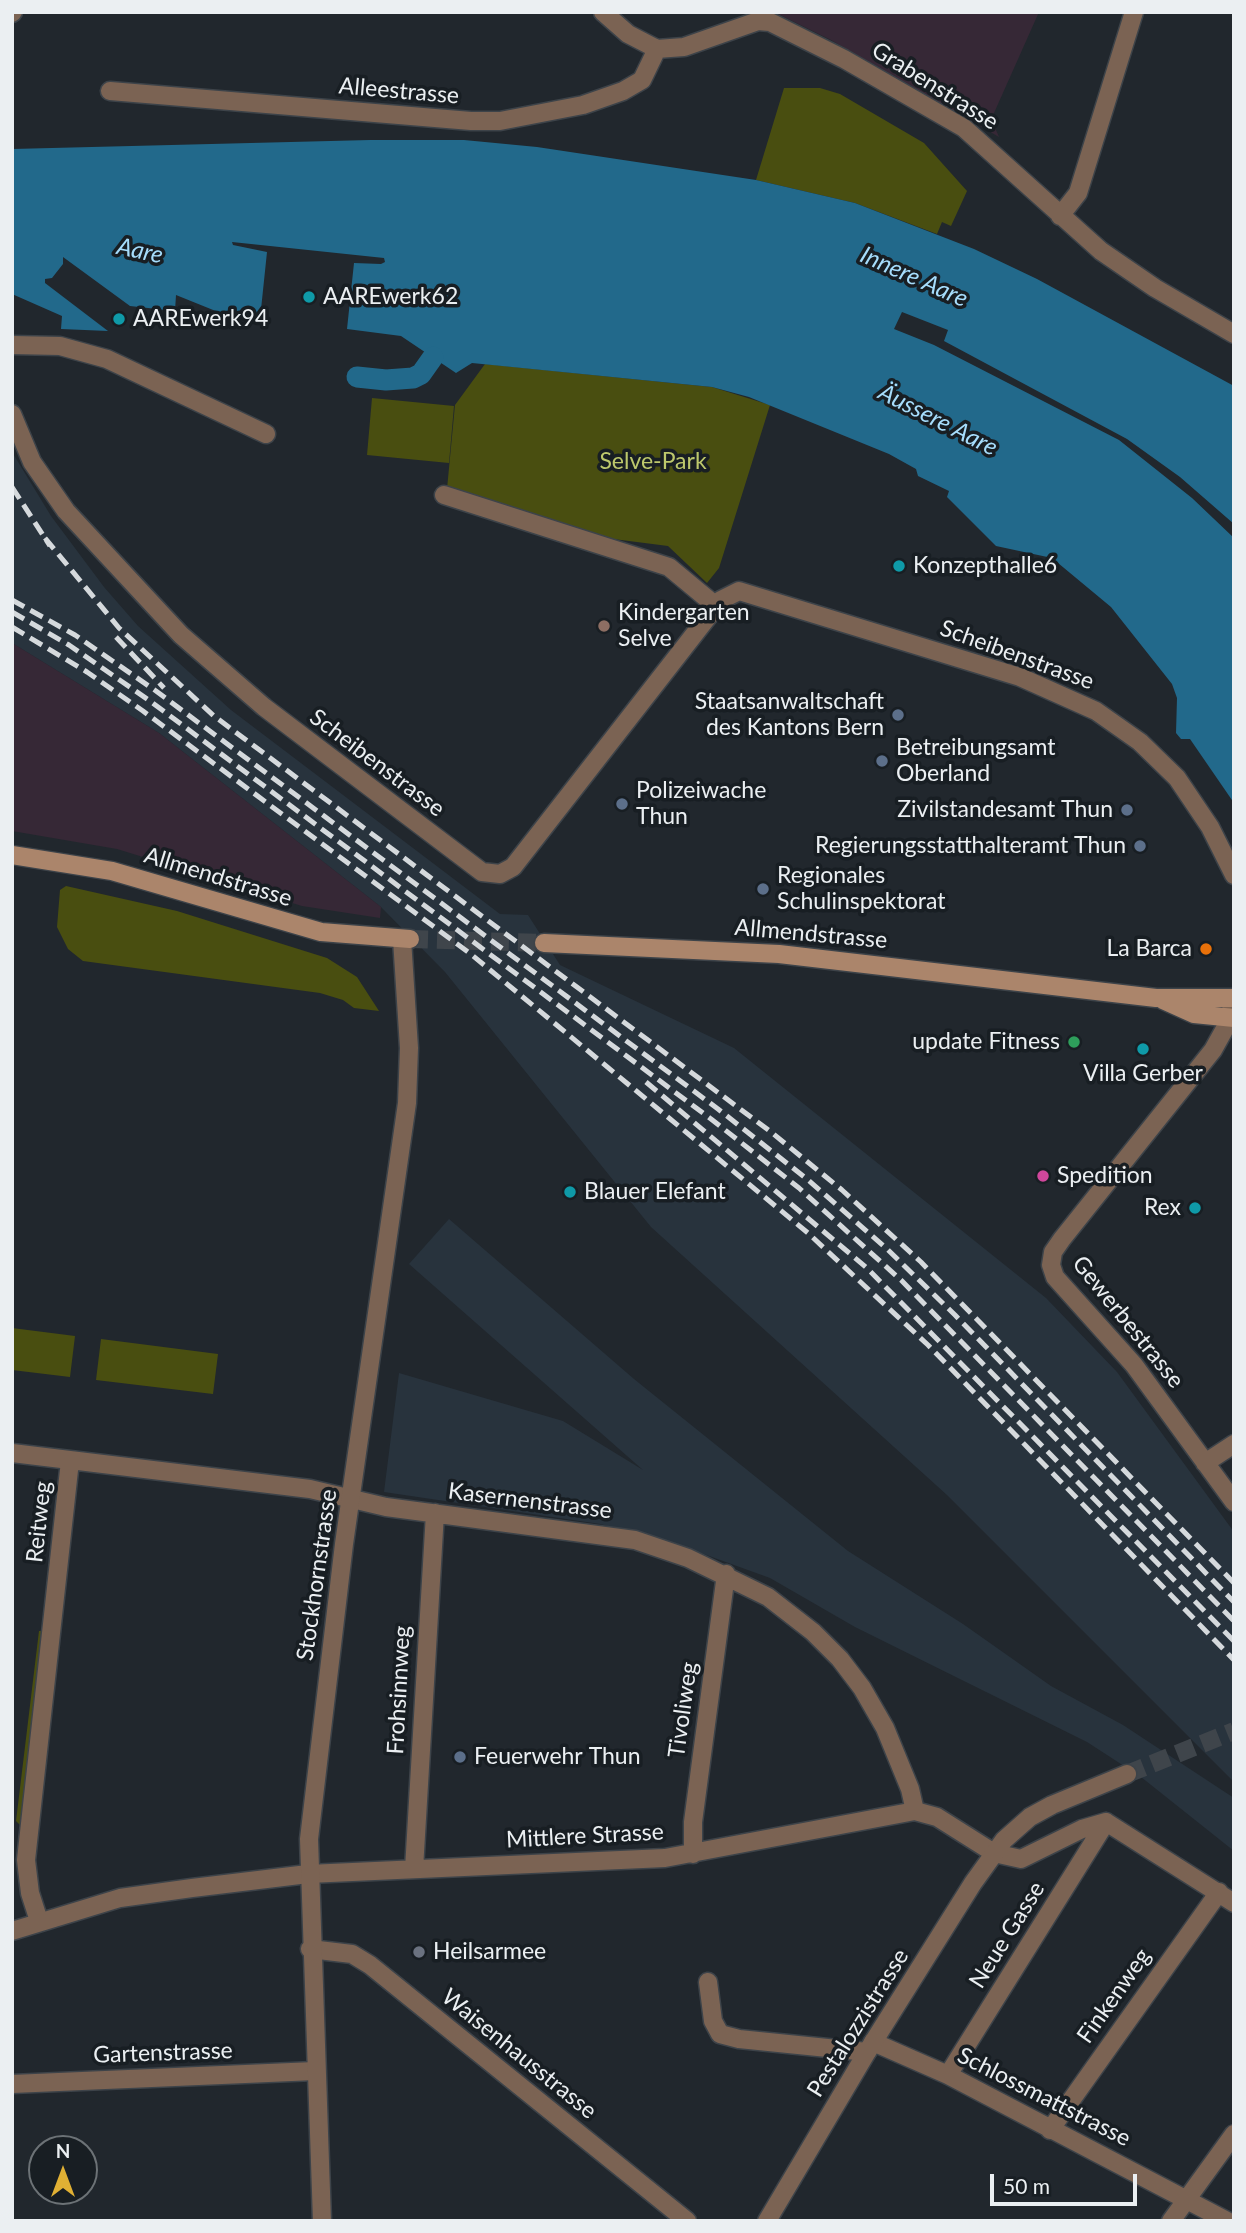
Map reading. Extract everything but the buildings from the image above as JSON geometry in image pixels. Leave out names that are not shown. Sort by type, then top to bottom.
[{"type":"main road","name":"Allmendstrasse","points":[[12,855],[112,871],[321,932],[406,939]]},
{"type":"main road","name":"Allmendstrasse","points":[[544,943],[811,956],[1233,1009]]},
{"type":"street","points":[[603,12],[628,34],[657,49]]},
{"type":"street","points":[[1060,216],[1078,192],[1134,12]]},
{"type":"street","name":"Grabenstrasse","points":[[657,49],[684,47],[758,21],[769,22],[844,59],[964,128],[997,154],[1060,216],[1137,276],[1234,334]]},
{"type":"street","name":"Alleestrasse","points":[[110,91],[471,121],[500,121],[583,105],[623,91],[642,80],[657,49]]},
{"type":"street","points":[[12,345],[60,346],[107,359],[266,434]]},
{"type":"street","name":"Scheibenstrasse","points":[[12,414],[32,462],[66,511],[181,635],[264,707],[476,869],[487,874],[500,874],[513,867],[716,606],[732,592],[746,592],[1020,677],[1079,701],[1140,742],[1177,778],[1210,827],[1234,876]]},
{"type":"street","points":[[444,495],[668,566],[716,606]]},
{"type":"street","name":"Stockhornstrasse","points":[[322,2221],[308,1874],[315,1778],[407,1103],[409,1048],[406,939]]},
{"type":"street","name":"Gewerbestrasse","points":[[1233,1009],[1213,1050],[1062,1239],[1054,1252],[1051,1265],[1055,1277],[1134,1364],[1234,1502]]},
{"type":"street","points":[[1205,1462],[1234,1444]]},
{"type":"street","name":"Kasernenstrasse","points":[[12,1453],[310,1489],[352,1500],[635,1540],[726,1574],[768,1597],[791,1614],[840,1659],[862,1688],[885,1728],[910,1790],[915,1811]]},
{"type":"street","name":"Reitweg","points":[[39,1921],[28,1885],[26,1860],[70,1461]]},
{"type":"street","name":"Frohsinnweg","points":[[414,1868],[435,1513]]},
{"type":"street","name":"Tivoliweg","points":[[693,1854],[693,1822],[726,1574]]},
{"type":"street","points":[[994,1853],[1017,1827],[1037,1813],[1127,1774]]},
{"type":"street","points":[[915,1811],[937,1817],[994,1853],[1021,1859],[1082,1829],[1107,1822],[1234,1903]]},
{"type":"street","name":"Mittlere Strasse","points":[[12,1931],[120,1898],[308,1874],[632,1860],[693,1854],[915,1811]]},
{"type":"street","name":"Neue Gasse","points":[[948,2075],[1107,1822]]},
{"type":"street","name":"Pestalozzistrasse","points":[[766,2221],[870,2047],[994,1853]]},
{"type":"street","name":"Finkenweg","points":[[1050,2130],[1219,1892]]},
{"type":"street","name":"Waisenhausstrasse","points":[[310,1949],[352,1954],[370,1965],[687,2221]]},
{"type":"street","name":"Schlossmattstrasse","points":[[708,1982],[713,2021],[720,2034],[739,2039],[870,2047],[948,2075],[1050,2130],[1073,2138],[1227,2221]]},
{"type":"street","name":"Gartenstrasse","points":[[12,2084],[315,2071]]},
{"type":"street","points":[[1171,2221],[1234,2134]]},
{"type":"shaded area","points":[[774,12],[1039,12],[994,113],[993,123],[999,137],[831,40]]},
{"type":"shaded area","points":[[12,452],[51,516],[104,587],[138,626],[231,710],[500,914],[528,915],[560,965],[734,1048],[1046,1298],[1117,1372],[1234,1532],[1234,1782],[947,1495],[651,1227],[445,972],[381,907],[159,733],[12,643]]},
{"type":"shaded area","points":[[12,643],[159,733],[381,907],[380,918],[302,906],[117,849],[12,831]]},
{"type":"shaded area","points":[[449,1219],[634,1379],[848,1551],[963,1624],[1051,1686],[1123,1725],[1234,1798],[1234,1851],[1141,1777],[1087,1742],[855,1627],[770,1578],[687,1548],[600,1524],[384,1492],[399,1373],[563,1421],[643,1470],[409,1264]]},
{"type":"green space","points":[[784,88],[820,88],[840,94],[924,143],[967,191],[951,226],[942,222],[937,234],[855,203],[756,180]]},
{"type":"green space","name":"Selve-Park","points":[[485,364],[712,387],[770,405],[719,568],[707,583],[668,546],[590,536],[447,489],[455,405]]},
{"type":"green space","points":[[372,398],[454,406],[449,463],[367,455]]},
{"type":"green space","points":[[66,886],[177,911],[327,958],[357,977],[379,1011],[354,1008],[343,1000],[320,993],[83,961],[68,949],[57,927],[60,890]]},
{"type":"green space","points":[[12,1328],[75,1336],[70,1377],[12,1370]]},
{"type":"green space","points":[[101,1339],[218,1354],[213,1394],[96,1380]]},
{"type":"green space","points":[[39,1631],[43,1631],[21,1826],[16,1821]]},
{"type":"water","points":[[464,140],[537,147],[756,180],[855,203],[974,249],[1037,279],[1234,386],[1234,524],[1180,477],[1127,439],[944,341],[948,330],[902,312],[894,329],[934,345],[1119,440],[1192,498],[1234,538],[1234,803],[1190,739],[1181,739],[1176,733],[1177,698],[1172,684],[1111,607],[1052,558],[996,546],[947,497],[949,491],[918,476],[916,469],[889,454],[749,397],[712,387],[472,363],[456,373],[401,336],[347,329],[354,263],[381,264],[385,262],[384,258],[232,242],[233,245],[267,252],[260,319],[228,316],[176,295],[175,311],[130,306],[63,257],[63,264],[52,278],[45,279],[45,283],[108,331],[61,329],[62,316],[12,294],[12,149]]},
{"type":"waterway","points":[[357,377],[386,380],[413,378],[421,374],[433,357]]},
{"type":"tunnel","points":[[410,939],[544,943]]},
{"type":"tunnel","points":[[1127,1774],[1234,1731]]},
{"type":"railway","points":[[12,487],[50,546]]},
{"type":"railway","points":[[45,538],[119,628],[214,716],[771,1132],[842,1190],[921,1262],[1234,1583]]},
{"type":"railway","points":[[12,600],[75,635],[156,691],[718,1109],[807,1179],[886,1248],[955,1315],[1234,1602]]},
{"type":"railway","points":[[12,612],[69,645],[150,701],[711,1119],[799,1188],[902,1281],[1234,1621]]},
{"type":"railway","points":[[12,627],[87,672],[143,711],[472,955],[808,1233],[928,1345],[1234,1660]]},
{"type":"railway","points":[[116,637],[164,688]]},
{"type":"railway","points":[[646,1082],[867,1268],[1234,1641]]},
{"type":"place","name":"AAREwerk62","points":[[309,297]]},
{"type":"place","name":"AAREwerk94","points":[[119,319]]},
{"type":"place","name":"Konzepthalle6","points":[[899,566]]},
{"type":"place","name":"Kindergarten Selve","points":[[604,626]]},
{"type":"place","name":"Staatsanwaltschaft des Kantons Bern","points":[[898,715]]},
{"type":"place","name":"Betreibungsamt Oberland","points":[[882,761]]},
{"type":"place","name":"Polizeiwache Thun","points":[[622,804]]},
{"type":"place","name":"Zivilstandesamt Thun","points":[[1127,810]]},
{"type":"place","name":"Regierungsstatthalteramt Thun","points":[[1140,846]]},
{"type":"place","name":"Regionales Schulinspektorat","points":[[763,889]]},
{"type":"place","name":"La Barca","points":[[1206,949]]},
{"type":"place","name":"update Fitness","points":[[1074,1042]]},
{"type":"place","name":"Villa Gerber","points":[[1143,1049]]},
{"type":"place","name":"Spedition","points":[[1043,1176]]},
{"type":"place","name":"Blauer Elefant","points":[[570,1192]]},
{"type":"place","name":"Rex","points":[[1195,1208]]},
{"type":"place","name":"Feuerwehr Thun","points":[[460,1757]]},
{"type":"place","name":"Heilsarmee","points":[[419,1952]]},
{"type":"water label","name":"Aare","points":[[140,251]]},
{"type":"water label","name":"Innere Aare","points":[[914,277]]},
{"type":"water label","name":"Äussere Aare","points":[[938,420]]}]
